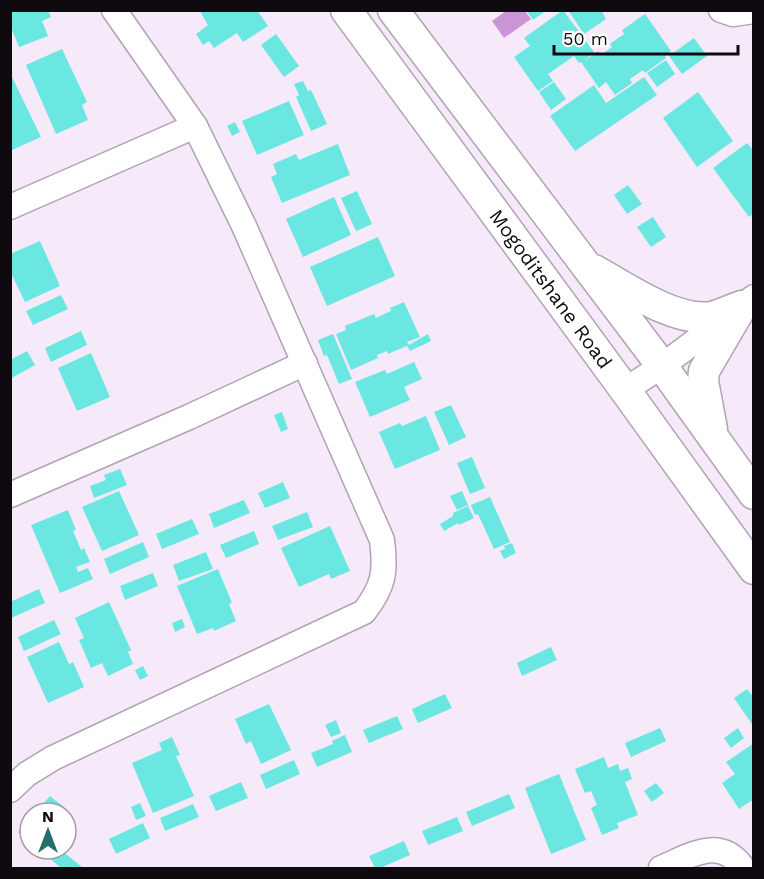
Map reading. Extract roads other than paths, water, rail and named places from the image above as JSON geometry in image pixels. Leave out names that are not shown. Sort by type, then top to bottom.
[{"type":"main road","name":"Mogoditshane Road","points":[[346,10],[625,390],[753,570]]},
{"type":"main road","name":"Mogoditshane Road","points":[[393,10],[662,366],[753,494]]},
{"type":"main road","points":[[584,264],[676,312],[696,317],[712,317],[747,301]]},
{"type":"main road","points":[[715,440],[703,381],[704,371],[707,361],[747,301]]},
{"type":"street","points":[[10,790],[27,774],[53,758],[364,612],[376,596],[384,576],[382,540],[240,216],[195,126],[114,10]]},
{"type":"street","points":[[721,10],[733,14],[753,11]]},
{"type":"street","points":[[10,207],[195,126]]},
{"type":"street","points":[[625,390],[662,366],[747,301]]},
{"type":"street","points":[[10,495],[189,417],[305,363]]},
{"type":"street","points":[[660,868],[708,850],[728,854],[737,859],[743,868]]}]
